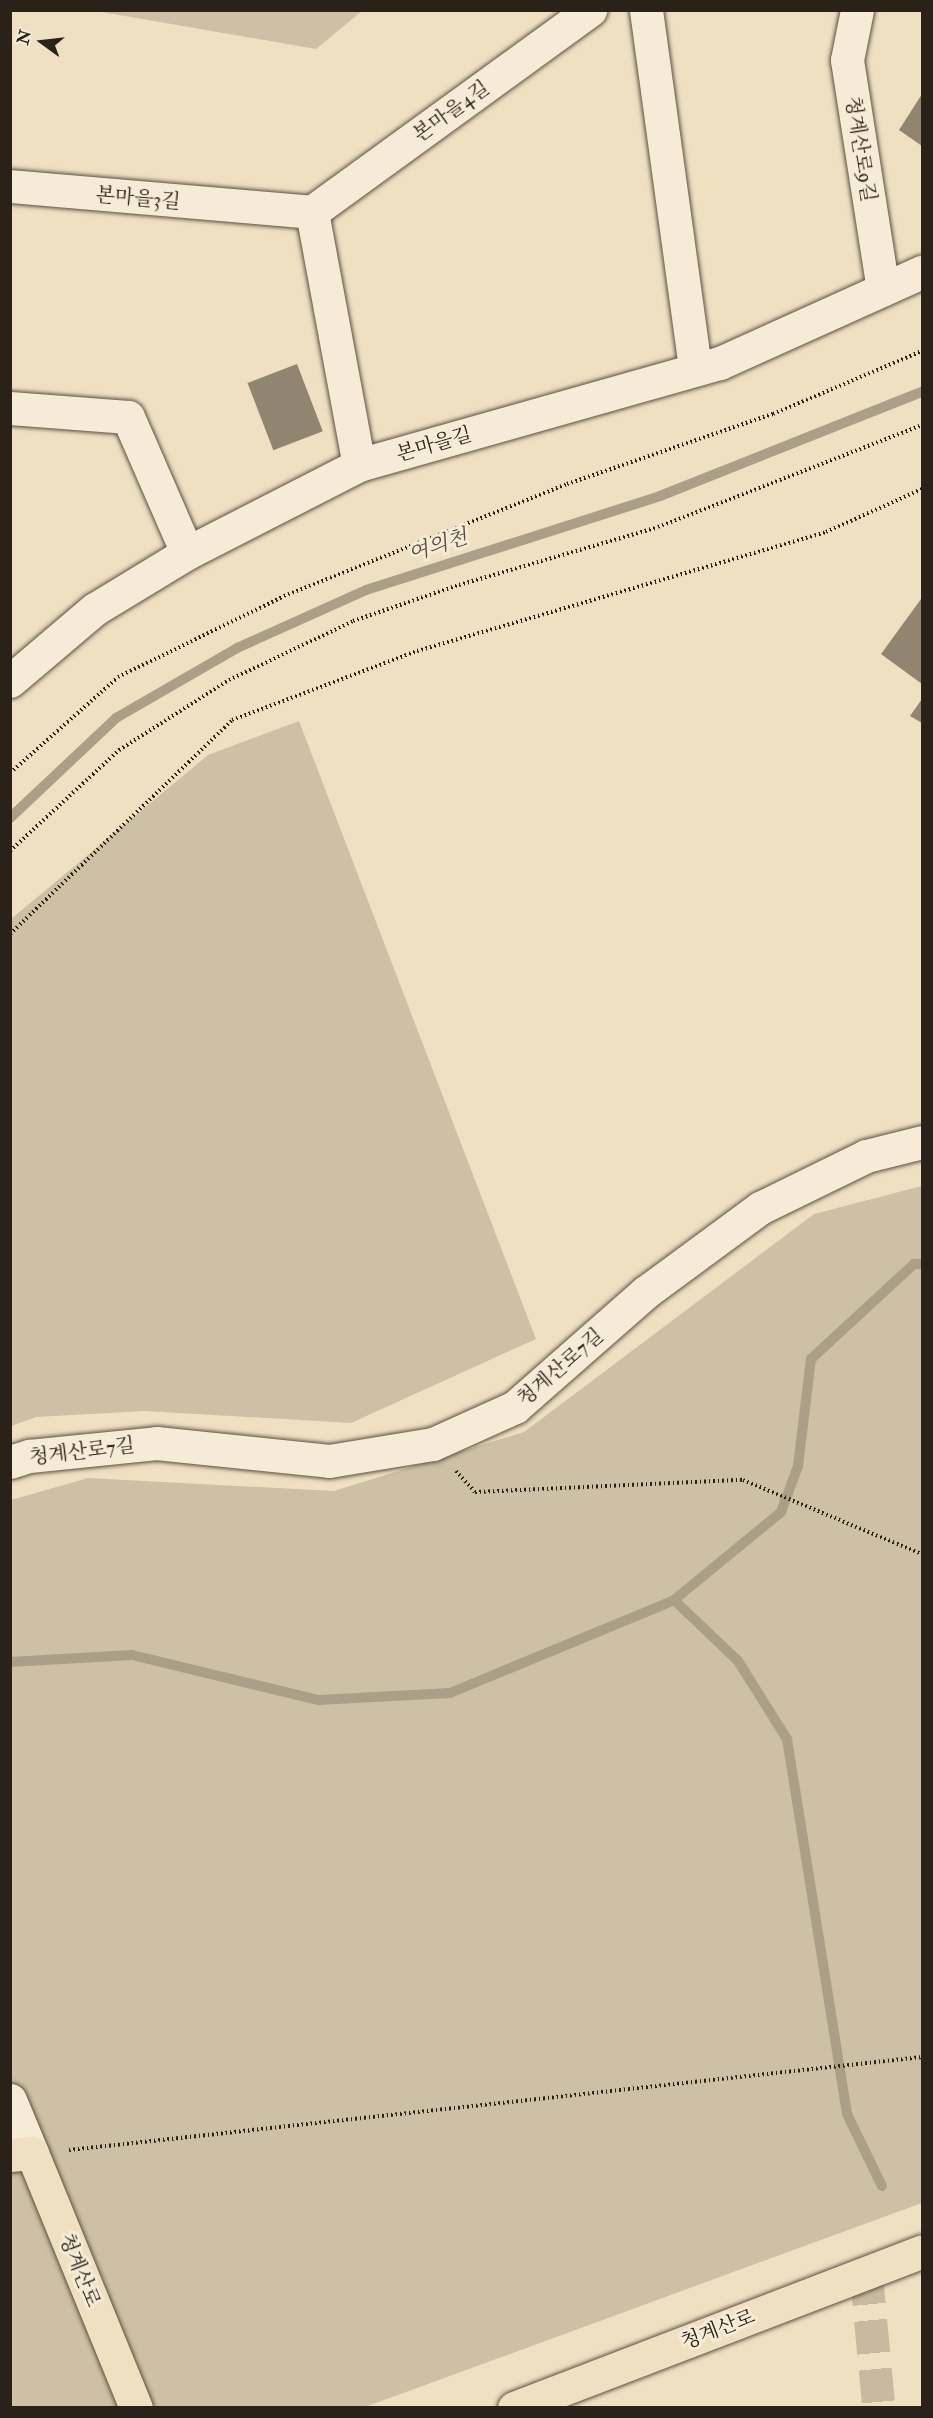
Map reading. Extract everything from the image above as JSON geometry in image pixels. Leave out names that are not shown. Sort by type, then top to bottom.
[{"type":"main road","name":"청계산로","points":[[21,2154],[136,2408]]},
{"type":"main road","name":"청계산로","points":[[514,2408],[922,2251]]},
{"type":"street","name":"본마을4길","points":[[312,212],[590,10]]},
{"type":"street","points":[[646,10],[695,368]]},
{"type":"street","name":"청계산로9길","points":[[857,10],[847,60],[883,289]]},
{"type":"street","name":"본마을3길","points":[[10,186],[312,212]]},
{"type":"street","points":[[312,212],[359,465]]},
{"type":"street","name":"본마을길","points":[[10,681],[95,609],[187,553],[359,465],[695,368],[720,363],[922,272]]},
{"type":"street","points":[[10,408],[128,417],[187,553]]},
{"type":"street","name":"청계산로7길","points":[[10,1462],[29,1456],[156,1443],[329,1461],[433,1444],[515,1407],[646,1292],[760,1208],[866,1156],[922,1142]]},
{"type":"street","points":[[10,2100],[21,2154]]},
{"type":"path","points":[[10,773],[118,677],[284,596],[567,484],[773,414],[922,351]]},
{"type":"path","points":[[10,851],[120,750],[229,680],[353,621],[459,585],[658,527],[922,425]]},
{"type":"path","points":[[10,934],[232,720],[417,651],[826,532],[922,489]]},
{"type":"path","points":[[433,1444],[475,1492],[743,1480],[922,1554]]},
{"type":"path","points":[[21,2154],[922,2057]]},
{"type":"shaded area","points":[[362,10],[316,49],[96,11]]},
{"type":"shaded area","points":[[299,721],[536,1339],[351,1423],[145,1411],[36,1417],[11,1426],[11,919],[208,755]]},
{"type":"shaded area","points":[[922,1186],[922,2203],[365,2407],[11,2408],[11,1500],[88,1478],[334,1491],[524,1432],[814,1214]]},
{"type":"building","points":[[922,94],[922,146],[899,130]]},
{"type":"building","points":[[297,364],[323,431],[273,450],[248,383]]},
{"type":"building","points":[[922,600],[922,684],[881,654]]},
{"type":"building","points":[[922,699],[922,723],[910,716]]},
{"type":"waterway","name":"여의천","points":[[10,818],[116,718],[237,648],[366,590],[660,496],[922,392]]},
{"type":"waterway","points":[[10,1662],[132,1655],[318,1700],[450,1693],[674,1600],[781,1512],[798,1466],[811,1359],[914,1264],[922,1264]]},
{"type":"waterway","points":[[674,1600],[738,1661],[787,1739],[847,2114],[882,2186]]},
{"type":"tunnel","points":[[866,2271],[879,2408]]}]
